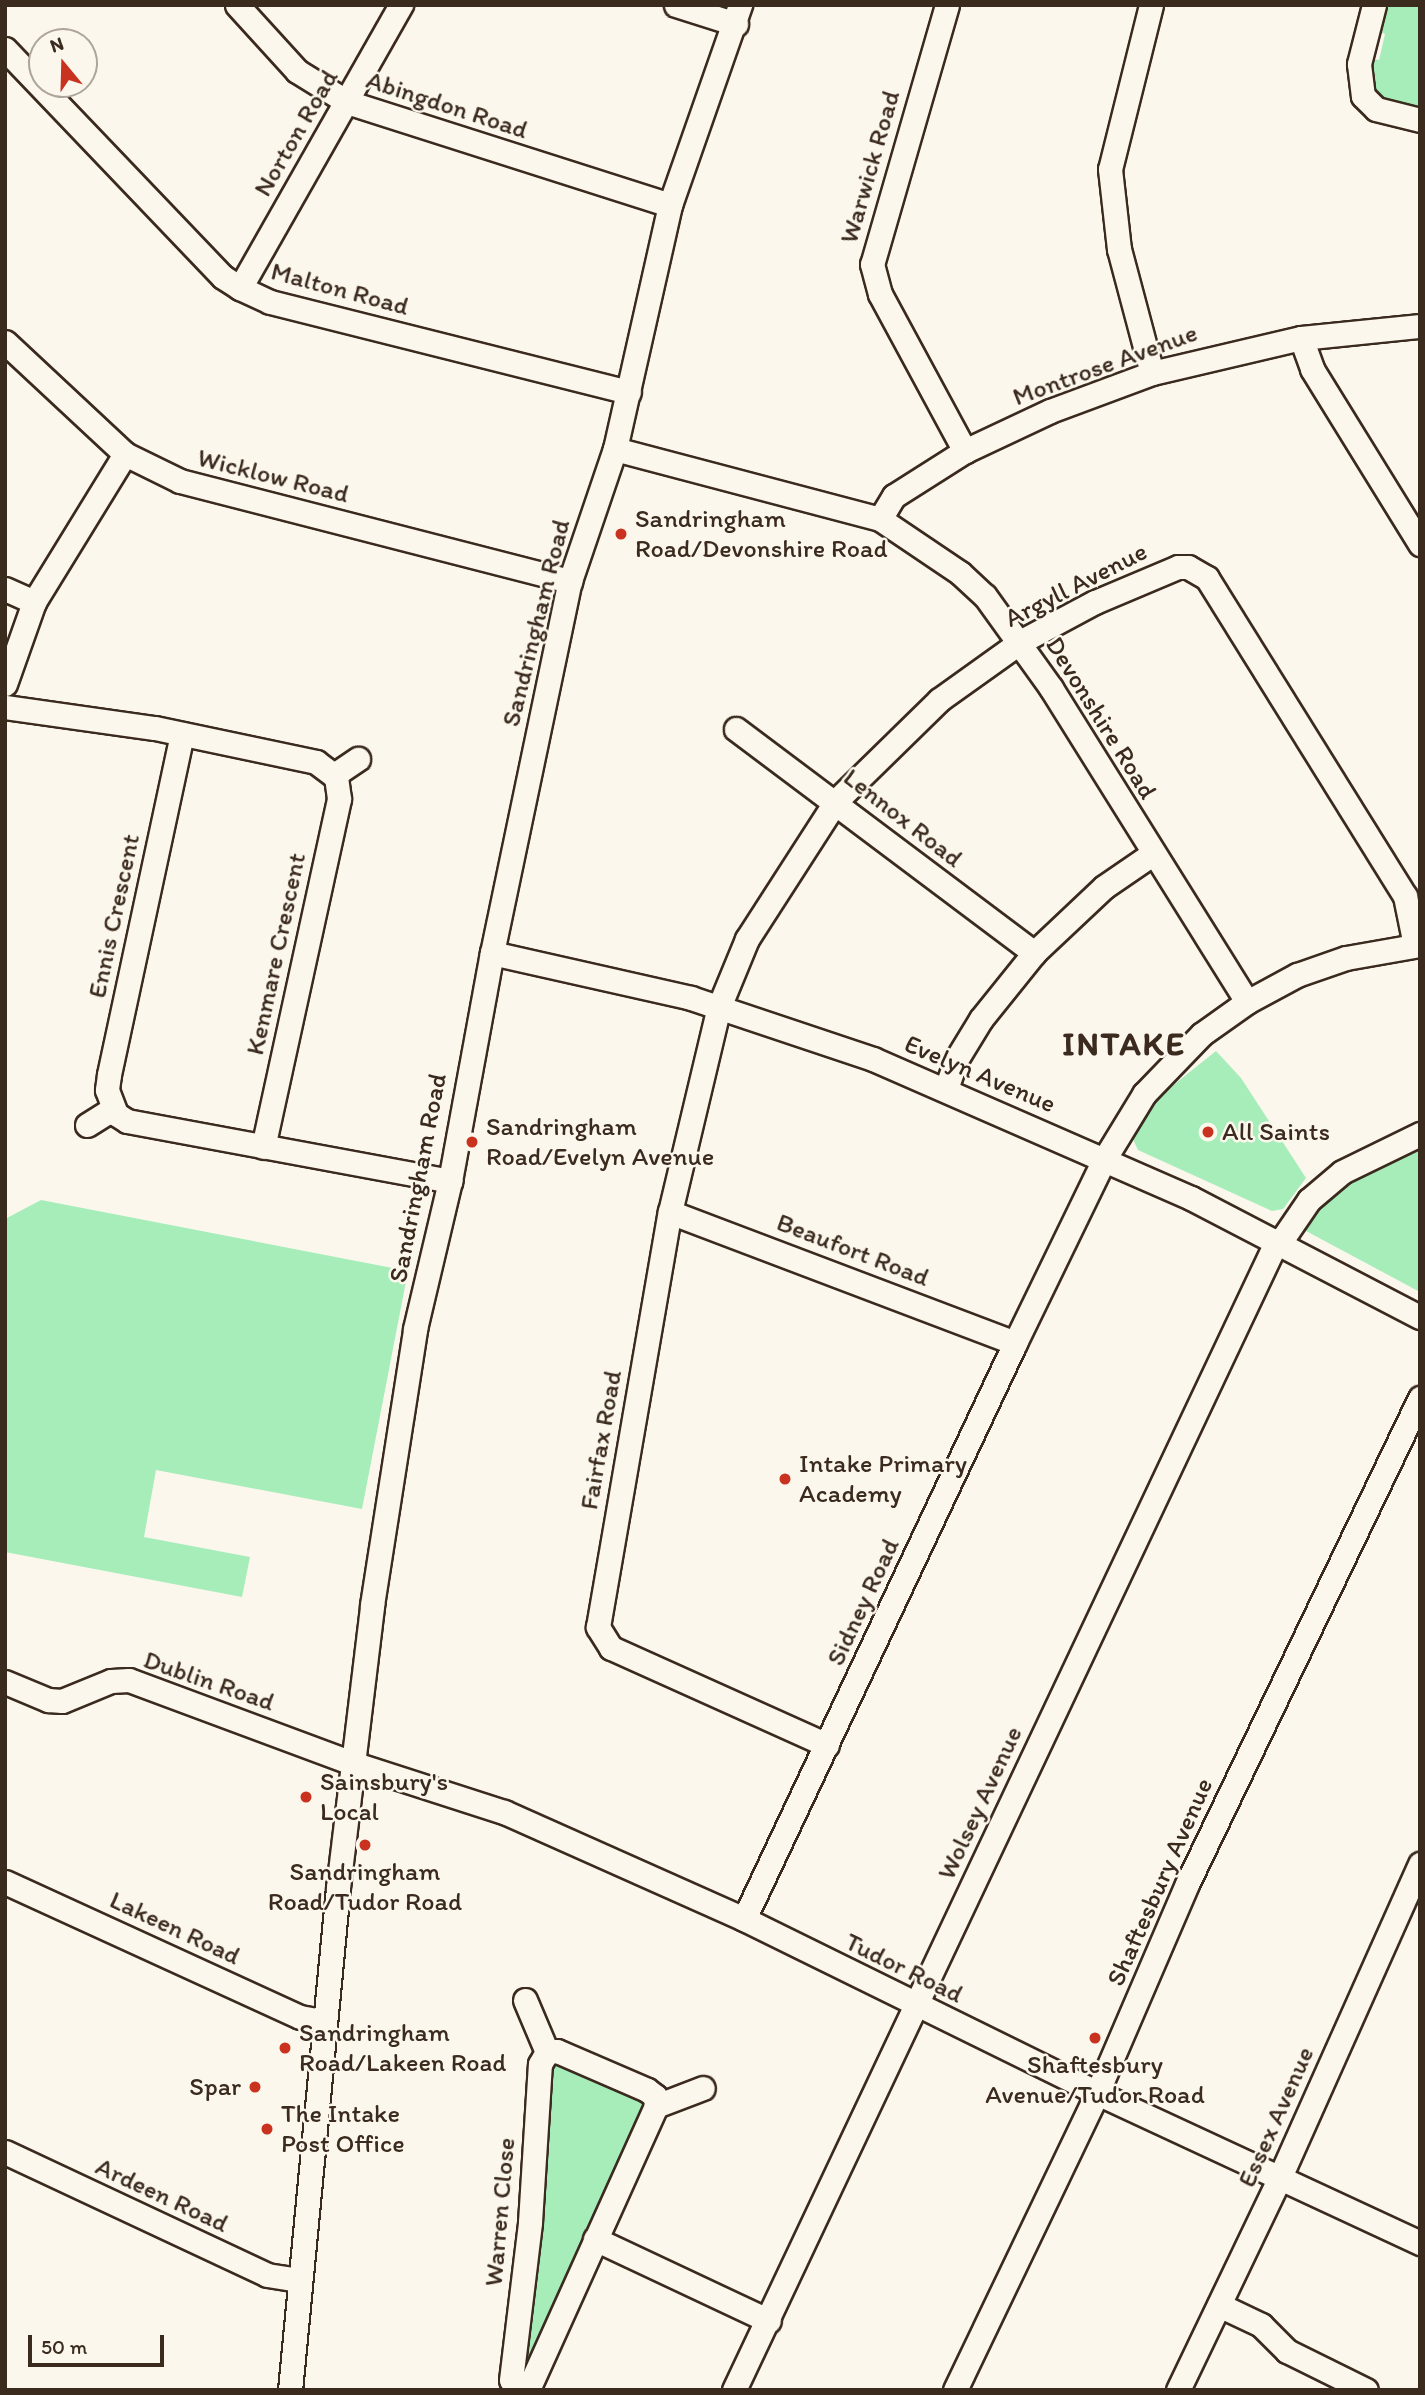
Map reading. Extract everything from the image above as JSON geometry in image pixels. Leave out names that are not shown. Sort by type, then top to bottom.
[{"type":"street","name":"Abingdon Road","points":[[237,5],[297,71],[347,102],[670,205]]},
{"type":"street","name":"Norton Road","points":[[240,288],[401,5]]},
{"type":"street","points":[[676,5],[738,15]]},
{"type":"street","name":"Warwick Road","points":[[947,5],[872,264],[880,294],[965,451]]},
{"type":"street","points":[[1151,5],[1110,169],[1119,248],[1152,373]]},
{"type":"street","points":[[1374,5],[1359,64],[1363,96],[1376,109],[1420,120]]},
{"type":"street","name":"Sandringham Road","points":[[290,2390],[297,2280],[323,2021],[372,1605],[409,1365],[450,1181],[492,953],[570,581],[615,449],[670,205],[738,15]]},
{"type":"street","name":"Malton Road","points":[[5,49],[223,277],[240,288],[270,302],[629,392]]},
{"type":"street","name":"Montrose Avenue","points":[[880,519],[894,496],[965,451],[1050,411],[1152,373],[1301,338],[1420,326]]},
{"type":"street","points":[[1301,338],[1312,369],[1420,544]]},
{"type":"street","name":"Wicklow Road","points":[[5,342],[125,454],[180,481],[570,581]]},
{"type":"street","name":"Devonshire Road","points":[[615,449],[880,519],[960,573],[1020,642],[1247,1002]]},
{"type":"street","points":[[5,684],[34,602],[125,454]]},
{"type":"street","name":"Argyll Avenue","points":[[719,1007],[747,939],[836,801],[939,700],[1020,642],[1095,602],[1178,566],[1200,571],[1405,896],[1417,945]]},
{"type":"street","points":[[5,589],[34,602]]},
{"type":"street","points":[[5,707],[182,734],[316,762],[334,775],[358,759]]},
{"type":"street","name":"Lennox Road","points":[[736,729],[836,801],[1034,953]]},
{"type":"street","name":"Ennis Crescent","points":[[113,1109],[107,1090],[109,1075],[182,734]]},
{"type":"street","name":"Kenmare Crescent","points":[[263,1147],[339,799],[340,787],[334,775]]},
{"type":"street","points":[[946,1089],[956,1060],[981,1020],[1034,953],[1104,887],[1152,854]]},
{"type":"street","name":"Sidney Road","points":[[744,1919],[1015,1343],[1105,1158],[1144,1094],[1202,1034],[1247,1002],[1297,975],[1346,958],[1417,945]]},
{"type":"street","name":"Evelyn Avenue","points":[[492,953],[719,1007],[873,1059],[1105,1158],[1279,1240],[1420,1317]]},
{"type":"street","name":"Fairfax Road","points":[[719,1007],[670,1212],[598,1627],[611,1648],[827,1745]]},
{"type":"street","points":[[87,1125],[113,1109],[127,1121],[450,1181]]},
{"type":"street","name":"Wolsey Avenue","points":[[734,2390],[1279,1240],[1309,1200],[1326,1184],[1363,1160],[1420,1134]]},
{"type":"street","name":"Beaufort Road","points":[[670,1212],[1015,1343]]},
{"type":"street","name":"Shaftesbury Avenue","points":[[955,2390],[1097,2093],[1187,1884],[1420,1398]]},
{"type":"street","name":"Dublin Road","points":[[5,1682],[48,1700],[62,1701],[111,1681],[130,1680],[355,1764]]},
{"type":"street","name":"Tudor Road","points":[[355,1764],[505,1812],[744,1919],[1097,2093],[1420,2243]]},
{"type":"street","name":"Essex Avenue","points":[[1178,2390],[1280,2177],[1420,1864]]},
{"type":"street","name":"Lakeen Road","points":[[5,1882],[300,2017],[323,2021]]},
{"type":"street","points":[[525,2000],[547,2052],[557,2050],[647,2090],[655,2096],[656,2106],[703,2088]]},
{"type":"street","name":"Warren Close","points":[[520,2387],[540,2064],[547,2052]]},
{"type":"street","name":"Warren Close","points":[[520,2387],[595,2239],[656,2106]]},
{"type":"street","name":"Ardeen Road","points":[[5,2152],[267,2275],[297,2280]]},
{"type":"street","points":[[595,2239],[769,2321]]},
{"type":"street","points":[[1219,2305],[1261,2325],[1287,2351],[1366,2390]]},
{"type":"green space","points":[[1384,5],[1420,5],[1420,114],[1374,99],[1369,58],[1379,60],[1385,34],[1374,29]]},
{"type":"green space","points":[[1216,1051],[1241,1078],[1306,1178],[1283,1209],[1272,1211],[1138,1150],[1132,1137],[1156,1099]]},
{"type":"green space","points":[[1420,1140],[1420,1292],[1306,1231],[1304,1223],[1324,1195]]},
{"type":"green space","points":[[41,1200],[408,1271],[362,1509],[156,1470],[144,1537],[250,1557],[242,1597],[5,1552],[5,1219]]},
{"type":"green space","points":[[552,2061],[645,2104],[529,2361],[523,2361],[547,2066]]},
{"type":"place","name":"Sandringham Road/Devonshire Road","points":[[621,534]]},
{"type":"place","name":"All Saints","points":[[1208,1132]]},
{"type":"place","name":"Sandringham Road/Evelyn Avenue","points":[[472,1142]]},
{"type":"place","name":"Intake Primary Academy","points":[[785,1479]]},
{"type":"place","name":"Sainsbury's Local","points":[[306,1797]]},
{"type":"place","name":"Sandringham Road/Tudor Road","points":[[365,1845]]},
{"type":"place","name":"Shaftesbury Avenue/Tudor Road","points":[[1095,2038]]},
{"type":"place","name":"Sandringham Road/Lakeen Road","points":[[285,2048]]},
{"type":"place","name":"Spar","points":[[255,2087]]},
{"type":"place","name":"The Intake Post Office","points":[[267,2129]]},
{"type":"district","name":"INTAKE","points":[[1124,1044]]}]
